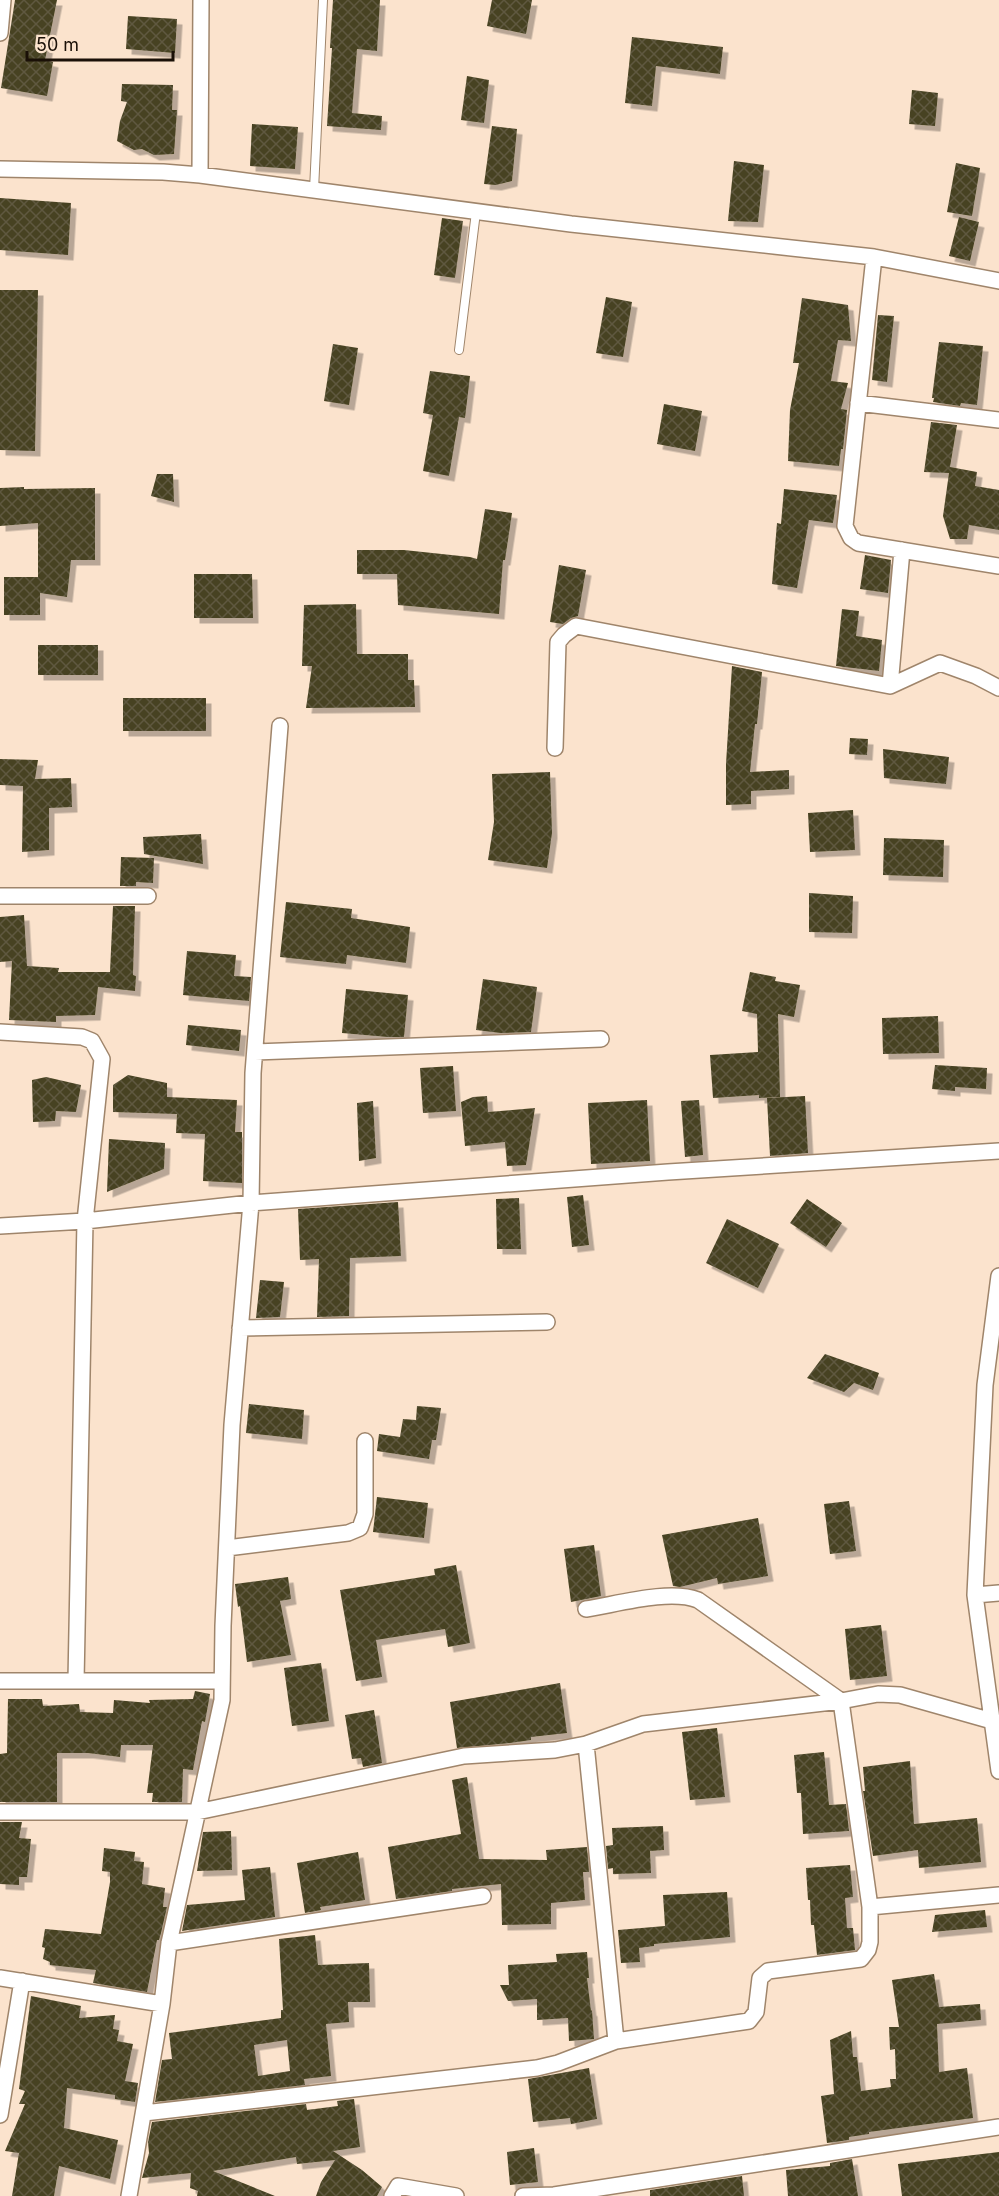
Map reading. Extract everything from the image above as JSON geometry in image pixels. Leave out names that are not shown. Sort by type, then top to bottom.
[{"type":"street","points":[[0,33],[3,0]]},
{"type":"street","points":[[200,175],[201,0]]},
{"type":"street","points":[[0,169],[163,172],[200,175],[571,225],[874,256],[999,281]]},
{"type":"street","points":[[874,256],[845,526],[847,533],[858,543],[999,566]]},
{"type":"street","points":[[858,403],[999,420]]},
{"type":"street","points":[[890,686],[902,550]]},
{"type":"street","points":[[555,748],[558,642],[576,626],[890,686],[940,663],[967,672],[999,688]]},
{"type":"street","points":[[129,2196],[162,2004],[169,1943],[222,1700],[232,1425],[250,1203],[255,1052],[280,726]]},
{"type":"street","points":[[0,896],[148,896]]},
{"type":"street","points":[[0,1032],[82,1037],[92,1041],[102,1059],[85,1221],[76,1681]]},
{"type":"street","points":[[255,1052],[601,1039]]},
{"type":"street","points":[[0,1226],[85,1221],[250,1203],[644,1173],[999,1151]]},
{"type":"street","points":[[999,1276],[985,1385],[975,1594],[999,1771]]},
{"type":"street","points":[[240,1328],[547,1322]]},
{"type":"street","points":[[226,1548],[348,1533],[360,1528],[365,1514],[365,1441]]},
{"type":"street","points":[[975,1594],[999,1593]]},
{"type":"street","points":[[144,2113],[537,2067],[558,2063],[616,2041],[749,2021],[756,2012],[760,1978],[768,1971],[861,1959],[866,1954],[870,1942],[870,1907],[841,1701],[698,1600],[688,1596],[673,1595],[586,1609]]},
{"type":"street","points":[[0,1681],[222,1682]]},
{"type":"street","points":[[0,1812],[197,1812],[464,1756],[555,1750],[586,1744],[643,1724],[841,1701],[890,1693],[992,1721]]},
{"type":"street","points":[[586,1744],[616,2041]]},
{"type":"street","points":[[870,1907],[999,1895]]},
{"type":"street","points":[[169,1943],[483,1896]]},
{"type":"street","points":[[0,1978],[162,2004]]},
{"type":"street","points":[[0,2115],[22,1981]]},
{"type":"street","points":[[523,2196],[647,2189],[999,2127]]},
{"type":"street","points":[[392,2196],[398,2186],[456,2196]]},
{"type":"lane","points":[[314,190],[323,0]]},
{"type":"lane","points":[[459,350],[476,212]]},
{"type":"building","points":[[15,0],[57,0],[45,60],[53,62],[47,96],[1,88]]},
{"type":"building","points":[[333,0],[380,0],[377,51],[357,49],[352,113],[382,116],[381,130],[327,126]]},
{"type":"building","points":[[492,0],[532,0],[526,34],[487,26]]},
{"type":"building","points":[[128,16],[177,19],[175,53],[126,49]]},
{"type":"building","points":[[632,37],[723,47],[720,74],[656,66],[652,106],[625,103]]},
{"type":"building","points":[[467,76],[489,80],[484,123],[461,120]]},
{"type":"building","points":[[122,84],[173,85],[172,110],[177,110],[174,154],[154,155],[142,149],[134,150],[117,141],[120,121],[127,102],[121,101]]},
{"type":"building","points":[[912,90],[938,93],[935,126],[909,124]]},
{"type":"building","points":[[252,124],[298,127],[295,169],[250,166]]},
{"type":"building","points":[[492,126],[517,129],[512,181],[496,185],[484,184]]},
{"type":"building","points":[[734,161],[764,165],[758,222],[728,221]]},
{"type":"building","points":[[956,163],[980,168],[972,216],[947,212]]},
{"type":"building","points":[[0,198],[71,203],[68,255],[0,250]]},
{"type":"building","points":[[959,217],[979,222],[970,261],[949,256]]},
{"type":"building","points":[[442,218],[463,221],[455,278],[434,275]]},
{"type":"building","points":[[0,290],[38,290],[35,451],[0,450]]},
{"type":"building","points":[[606,297],[632,302],[623,357],[596,353]]},
{"type":"building","points":[[802,298],[848,305],[851,341],[838,340],[831,381],[848,383],[841,409],[847,410],[839,466],[788,461],[790,410],[799,363],[793,363]]},
{"type":"building","points":[[878,315],[894,316],[887,382],[872,380]]},
{"type":"building","points":[[939,342],[983,346],[977,405],[961,403],[960,406],[933,402]]},
{"type":"building","points":[[333,344],[358,348],[349,405],[324,401]]},
{"type":"building","points":[[430,371],[470,376],[465,418],[459,417],[449,476],[423,471],[433,415],[423,413]]},
{"type":"building","points":[[664,404],[702,411],[695,451],[657,444]]},
{"type":"building","points":[[931,422],[957,425],[950,467],[977,472],[975,486],[999,490],[999,530],[969,525],[967,539],[950,539],[943,516],[949,473],[924,472]]},
{"type":"building","points":[[157,474],[173,474],[174,502],[151,496]]},
{"type":"building","points":[[24,487],[24,489],[95,488],[95,560],[71,560],[67,597],[40,593],[40,615],[4,615],[4,577],[38,577],[38,523],[0,526],[0,488]]},
{"type":"building","points":[[784,489],[837,495],[833,523],[809,520],[797,588],[772,584],[777,523],[781,524]]},
{"type":"building","points":[[485,509],[512,513],[505,560],[503,560],[499,614],[398,605],[397,574],[357,574],[357,550],[404,550],[477,559]]},
{"type":"building","points":[[865,555],[891,560],[888,593],[860,589]]},
{"type":"building","points":[[559,565],[586,570],[578,616],[563,624],[550,622]]},
{"type":"building","points":[[194,574],[252,574],[253,618],[194,618]]},
{"type":"building","points":[[356,604],[357,654],[408,654],[408,680],[414,680],[415,707],[306,708],[312,666],[302,666],[304,605]]},
{"type":"building","points":[[842,609],[859,611],[856,636],[882,640],[879,671],[836,666]]},
{"type":"building","points":[[38,645],[98,645],[98,675],[38,675]]},
{"type":"building","points":[[732,666],[762,672],[750,772],[789,770],[789,789],[751,791],[751,804],[726,805]]},
{"type":"building","points":[[123,698],[206,698],[206,731],[123,731]]},
{"type":"building","points":[[850,738],[868,739],[867,755],[849,754]]},
{"type":"building","points":[[883,749],[949,757],[946,784],[884,778]]},
{"type":"building","points":[[0,759],[38,760],[35,779],[71,778],[72,807],[49,808],[49,850],[22,852],[23,786],[0,785]]},
{"type":"building","points":[[550,772],[552,833],[547,868],[488,860],[494,822],[492,774]]},
{"type":"building","points":[[853,810],[855,850],[810,852],[808,813]]},
{"type":"building","points":[[201,834],[203,864],[144,854],[143,837]]},
{"type":"building","points":[[884,838],[944,840],[943,877],[883,875]]},
{"type":"building","points":[[121,857],[154,858],[153,883],[136,882],[136,886],[120,886]]},
{"type":"building","points":[[809,893],[853,896],[852,933],[809,932]]},
{"type":"building","points":[[286,902],[352,909],[351,918],[410,927],[406,963],[347,955],[346,964],[280,957]]},
{"type":"building","points":[[113,906],[135,906],[133,975],[136,976],[135,991],[98,987],[95,1015],[56,1016],[56,1022],[9,1020],[12,961],[0,962],[0,917],[24,915],[27,966],[59,968],[58,972],[110,972]]},
{"type":"building","points":[[187,951],[236,955],[234,976],[251,977],[249,1001],[183,995]]},
{"type":"building","points":[[750,972],[776,977],[775,981],[800,985],[794,1017],[778,1014],[780,1097],[759,1098],[759,1095],[713,1098],[710,1055],[758,1052],[757,1014],[742,1011]]},
{"type":"building","points":[[483,979],[537,987],[531,1032],[501,1033],[476,1030]]},
{"type":"building","points":[[346,989],[408,995],[404,1037],[342,1033]]},
{"type":"building","points":[[938,1016],[939,1053],[883,1054],[882,1018]]},
{"type":"building","points":[[188,1025],[241,1030],[239,1051],[186,1045]]},
{"type":"building","points":[[935,1065],[987,1068],[986,1089],[955,1087],[955,1091],[932,1089]]},
{"type":"building","points":[[453,1066],[456,1111],[423,1113],[420,1068]]},
{"type":"building","points":[[128,1075],[167,1083],[167,1097],[237,1100],[235,1132],[242,1132],[242,1183],[203,1181],[205,1134],[176,1133],[177,1114],[113,1112],[113,1085]]},
{"type":"building","points":[[46,1077],[81,1085],[76,1112],[56,1111],[55,1121],[33,1122],[32,1080]]},
{"type":"building","points":[[487,1096],[488,1112],[535,1108],[526,1165],[507,1166],[505,1142],[465,1146],[461,1102],[473,1097]]},
{"type":"building","points":[[805,1096],[808,1153],[770,1156],[767,1098]]},
{"type":"building","points":[[647,1100],[650,1161],[591,1164],[588,1103]]},
{"type":"building","points":[[699,1100],[703,1155],[685,1157],[681,1101]]},
{"type":"building","points":[[373,1101],[376,1158],[359,1161],[357,1103]]},
{"type":"building","points":[[109,1139],[165,1143],[164,1169],[107,1192]]},
{"type":"building","points":[[583,1195],[589,1245],[572,1247],[567,1197]]},
{"type":"building","points":[[519,1198],[521,1249],[497,1249],[496,1199]]},
{"type":"building","points":[[807,1199],[842,1223],[826,1247],[790,1223]]},
{"type":"building","points":[[398,1202],[401,1256],[350,1258],[349,1316],[317,1317],[319,1259],[300,1260],[298,1209]]},
{"type":"building","points":[[727,1219],[779,1244],[758,1288],[706,1263]]},
{"type":"building","points":[[260,1280],[284,1282],[280,1317],[256,1318]]},
{"type":"building","points":[[825,1354],[879,1373],[873,1390],[854,1383],[844,1392],[807,1378]]},
{"type":"building","points":[[249,1404],[304,1410],[302,1439],[246,1433]]},
{"type":"building","points":[[417,1406],[441,1408],[436,1440],[432,1440],[429,1459],[377,1451],[379,1434],[400,1437],[403,1419],[416,1420]]},
{"type":"building","points":[[377,1497],[428,1503],[424,1538],[373,1532]]},
{"type":"building","points":[[849,1501],[856,1551],[830,1554],[824,1504]]},
{"type":"building","points":[[758,1518],[768,1576],[718,1584],[717,1578],[680,1587],[673,1586],[662,1535]]},
{"type":"building","points":[[594,1545],[601,1596],[571,1602],[564,1549]]},
{"type":"building","points":[[456,1565],[470,1643],[448,1647],[445,1629],[376,1640],[382,1677],[356,1681],[340,1590],[435,1575],[434,1569]]},
{"type":"building","points":[[288,1577],[291,1599],[280,1601],[291,1655],[247,1662],[235,1584]]},
{"type":"building","points":[[881,1625],[887,1676],[850,1680],[845,1629]]},
{"type":"building","points":[[321,1663],[329,1721],[292,1726],[284,1668]]},
{"type":"building","points":[[560,1683],[567,1733],[531,1737],[531,1740],[510,1743],[457,1748],[450,1702]]},
{"type":"building","points":[[195,1691],[210,1694],[205,1722],[202,1721],[193,1770],[183,1769],[182,1802],[152,1802],[153,1793],[147,1793],[153,1745],[121,1745],[120,1757],[88,1753],[57,1753],[57,1802],[0,1802],[0,1754],[7,1753],[8,1699],[42,1699],[43,1706],[79,1704],[80,1712],[113,1713],[114,1700],[150,1703],[149,1700],[193,1699]]},
{"type":"building","points":[[374,1710],[382,1763],[363,1767],[361,1758],[352,1759],[345,1715]]},
{"type":"building","points":[[717,1728],[725,1797],[690,1800],[682,1732]]},
{"type":"building","points":[[824,1752],[829,1805],[846,1804],[849,1831],[803,1834],[801,1793],[797,1793],[794,1755]]},
{"type":"building","points":[[910,1761],[914,1824],[977,1818],[981,1862],[919,1868],[918,1850],[873,1856],[863,1791],[865,1791],[863,1767]]},
{"type":"building","points":[[467,1777],[479,1859],[547,1860],[546,1850],[587,1847],[589,1872],[583,1872],[585,1900],[551,1903],[551,1924],[502,1925],[501,1884],[452,1889],[452,1891],[396,1899],[388,1847],[461,1834],[452,1780]]},
{"type":"building","points":[[0,1822],[22,1822],[19,1838],[31,1839],[27,1877],[19,1877],[19,1885],[0,1884]]},
{"type":"building","points":[[663,1826],[664,1850],[650,1851],[651,1873],[613,1874],[613,1868],[608,1869],[606,1846],[613,1845],[612,1828]]},
{"type":"building","points":[[231,1831],[232,1870],[197,1871],[203,1832]]},
{"type":"building","points":[[104,1848],[135,1852],[134,1861],[144,1862],[142,1884],[165,1888],[163,1907],[167,1907],[159,1940],[157,1940],[147,1992],[93,1983],[96,1970],[50,1965],[50,1962],[43,1959],[45,1929],[101,1934],[110,1882],[110,1872],[102,1871]]},
{"type":"building","points":[[358,1852],[365,1900],[320,1907],[321,1910],[305,1913],[297,1863]]},
{"type":"building","points":[[850,1865],[853,1897],[845,1898],[847,1928],[853,1928],[855,1950],[817,1955],[814,1925],[811,1925],[806,1868]]},
{"type":"building","points":[[270,1867],[275,1917],[182,1931],[187,1905],[245,1900],[242,1870]]},
{"type":"building","points":[[727,1892],[730,1937],[654,1944],[654,1946],[639,1948],[640,1962],[621,1963],[618,1930],[665,1926],[663,1895]]},
{"type":"building","points":[[985,1910],[987,1927],[932,1932],[935,1915]]},
{"type":"building","points":[[315,1935],[318,1965],[369,1963],[370,2002],[348,2002],[349,2022],[326,2024],[331,2076],[304,2079],[305,2085],[155,2102],[162,2060],[172,2059],[169,2033],[281,2018],[281,2010],[283,2010],[279,1939]],"holes":[[[287,2040],[290,2071],[258,2076],[254,2045]]]},
{"type":"building","points":[[587,1952],[589,1978],[587,1978],[594,2039],[569,2041],[568,2018],[537,2020],[537,1999],[508,2001],[500,1985],[509,1985],[508,1965],[557,1962],[556,1954]]},
{"type":"building","points":[[934,1974],[939,2007],[980,2004],[981,2020],[937,2024],[939,2072],[967,2068],[973,2118],[869,2132],[869,2134],[849,2137],[849,2140],[827,2143],[821,2096],[834,2094],[830,2040],[851,2031],[853,2057],[857,2057],[861,2091],[891,2087],[890,2079],[896,2079],[895,2049],[890,2050],[889,2027],[899,2027],[892,1980]]},
{"type":"building","points":[[31,1996],[81,2006],[79,2018],[115,2015],[113,2029],[119,2030],[117,2041],[133,2044],[125,2081],[138,2083],[135,2102],[115,2099],[115,2095],[67,2088],[64,2128],[118,2140],[110,2179],[59,2166],[54,2196],[12,2196],[19,2153],[5,2151],[25,2104],[19,2104],[25,2091],[19,2089]]},
{"type":"building","points":[[589,2068],[597,2119],[571,2124],[570,2118],[533,2122],[528,2079]]},
{"type":"building","points":[[354,2099],[360,2147],[333,2151],[362,2170],[382,2187],[377,2196],[316,2196],[321,2182],[335,2160],[297,2164],[296,2157],[213,2171],[275,2196],[197,2196],[198,2191],[190,2188],[191,2173],[142,2178],[149,2153],[148,2142],[152,2122],[306,2104],[307,2110],[338,2106],[337,2101]]},
{"type":"building","points":[[534,2148],[538,2182],[510,2185],[507,2152]]},
{"type":"building","points":[[999,2152],[999,2196],[902,2196],[898,2164]]},
{"type":"building","points":[[852,2159],[858,2196],[788,2196],[786,2170],[830,2166],[830,2163]]},
{"type":"building","points":[[742,2176],[744,2196],[650,2196],[650,2190]]}]
